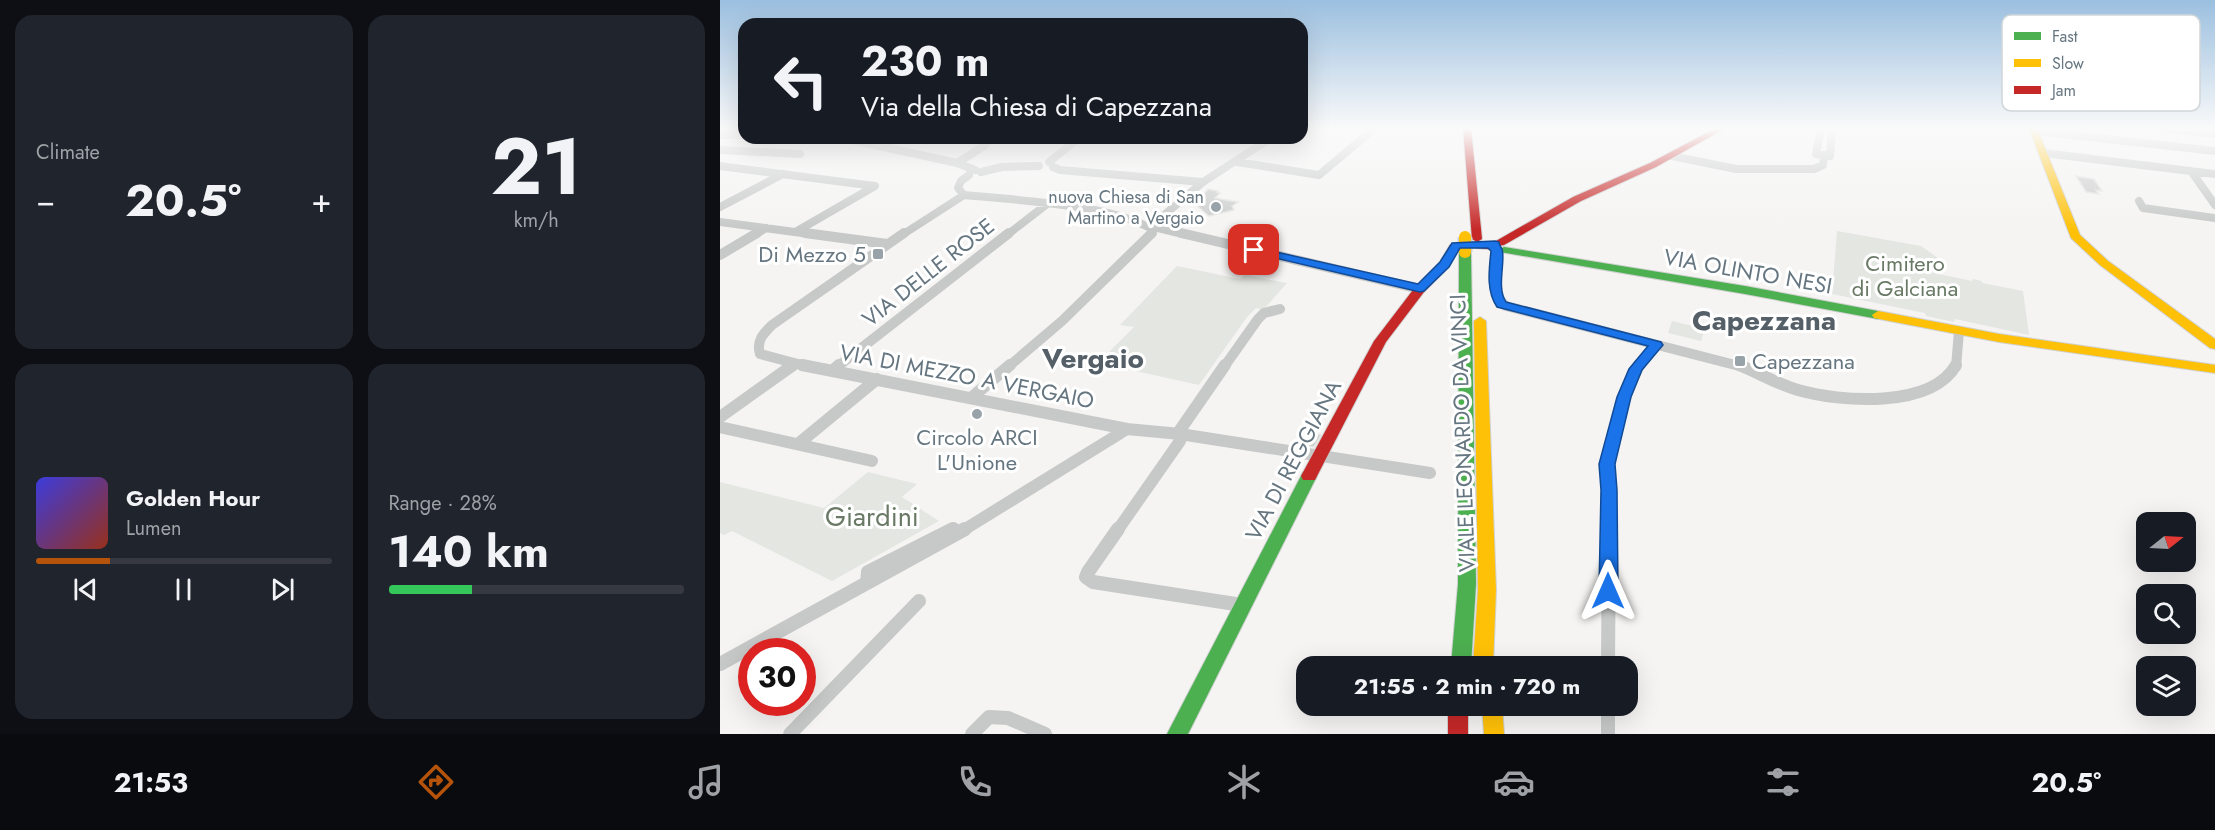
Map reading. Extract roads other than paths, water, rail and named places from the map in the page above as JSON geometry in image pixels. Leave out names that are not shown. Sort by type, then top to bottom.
[{"type":"main road","name":"VIALE LEONARDO DA VINCI","points":[[1462,656],[1491,245],[1467,162]]},
{"type":"main road","name":"VIALE LEONARDO DA VINCI","points":[[1474,162],[1491,245],[1487,590],[1484,656]]},
{"type":"main road","points":[[1491,245],[1584,196],[1658,162]]},
{"type":"main road","points":[[2047,162],[2075,236],[2083,246],[2101,263],[2215,345]]},
{"type":"main road","name":"VIA DI REGGIANA","points":[[1177,734],[1319,455],[1380,341],[1420,289],[1444,264],[1454,246],[1459,244],[1491,245]]},
{"type":"main road","name":"VIA OLINTO NESI","points":[[1491,245],[1959,331],[2085,352],[2214,368]]},
{"type":"main road","points":[[1487,590],[1490,656]]},
{"type":"main road","points":[[1456,734],[1458,716]]},
{"type":"main road","points":[[1480,734],[1481,716]]},
{"type":"main road","points":[[1493,716],[1494,734]]},
{"type":"street","points":[[954,162],[975,172]]},
{"type":"street","points":[[971,398],[1062,321],[1138,246],[1159,218],[1203,182],[1237,162]]},
{"type":"street","points":[[1238,162],[1319,176],[1335,162]]},
{"type":"street","points":[[1700,162],[1749,170],[1814,169],[1823,165],[1823,162]]},
{"type":"street","points":[[2120,162],[2215,174]]},
{"type":"street","points":[[1159,218],[1135,220],[1047,204],[964,195],[958,188],[958,184],[975,172],[1002,167],[1051,164],[1060,170],[1203,182]]},
{"type":"street","points":[[722,168],[875,186],[797,231]]},
{"type":"street","points":[[2191,171],[2215,205]]},
{"type":"street","points":[[720,207],[783,174]]},
{"type":"street","name":"VIA DI MEZZO A VERGAIO","points":[[964,195],[887,244],[780,319],[762,335],[758,346],[760,354],[795,364],[1127,429],[1180,434],[1430,473]]},
{"type":"street","points":[[2139,201],[2143,208],[2215,218]]},
{"type":"street","name":"VIA DELLE ROSE","points":[[833,370],[1047,204]]},
{"type":"street","points":[[1135,220],[1151,230],[1179,233],[1238,245],[1420,289]]},
{"type":"street","points":[[720,222],[887,244]]},
{"type":"street","points":[[720,255],[767,228]]},
{"type":"street","points":[[1491,245],[1497,297],[1501,304],[1741,366],[1776,383],[1823,396],[1888,399],[1912,394],[1939,384],[1956,367],[1959,331]]},
{"type":"street","points":[[1242,605],[1093,582],[1086,577],[1180,441],[1180,430],[1258,319],[1264,313],[1280,309]]},
{"type":"street","points":[[1608,656],[1609,490],[1607,464],[1624,397],[1636,369],[1657,345]]},
{"type":"street","points":[[720,417],[795,364]]},
{"type":"street","points":[[798,444],[877,379]]},
{"type":"street","points":[[720,427],[872,460]]},
{"type":"street","points":[[720,664],[975,524],[1127,429]]},
{"type":"street","points":[[790,734],[920,601]]},
{"type":"street","points":[[1608,716],[1608,734]]},
{"type":"street","points":[[972,734],[989,717],[1008,718],[1045,734]]},
{"type":"place","name":"nuova Chiesa di San Martino a Vergaio","points":[[1216,207]]},
{"type":"place","name":"Di Mezzo 5","points":[[878,254]]},
{"type":"place","name":"Capezzana","points":[[1740,361]]},
{"type":"place","name":"Circolo ARCI L'Unione","points":[[977,414]]},
{"type":"district","name":"Capezzana","points":[[1764,320]]},
{"type":"district","name":"Vergaio","points":[[1093,358]]},
{"type":"park label","name":"Cimitero di Galciana","points":[[1905,276]]},
{"type":"park label","name":"Giardini","points":[[872,517]]}]
